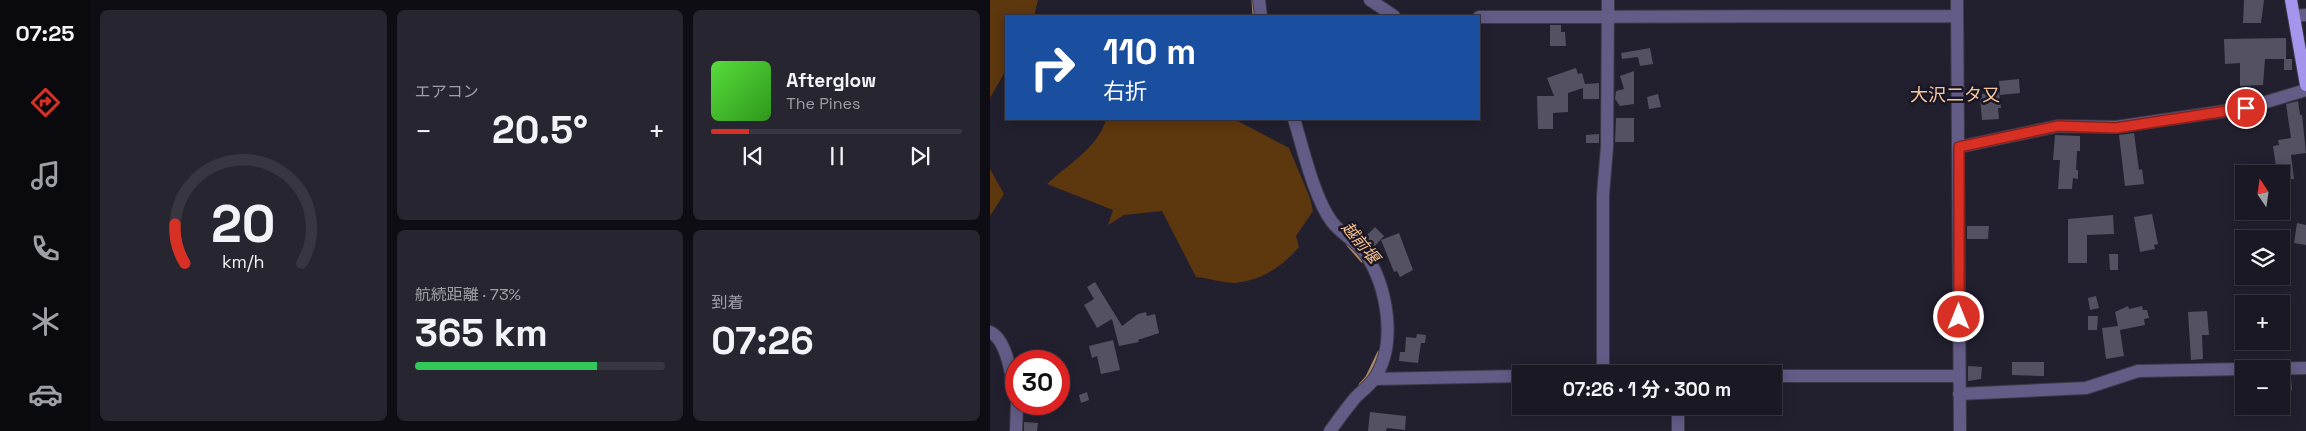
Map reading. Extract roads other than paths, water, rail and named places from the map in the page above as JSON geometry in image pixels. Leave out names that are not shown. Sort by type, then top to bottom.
[{"type":"main road","points":[[2291,0],[2300,16],[2306,85]]},
{"type":"street","points":[[1260,0],[1261,15]]},
{"type":"street","points":[[1370,0],[1392,15]]},
{"type":"street","points":[[1603,365],[1603,195],[1607,147],[1608,0]]},
{"type":"street","points":[[1957,0],[1960,431]]},
{"type":"street","points":[[1480,17],[1957,16]]},
{"type":"street","points":[[1959,147],[2058,126],[2116,128],[2246,108],[2306,90]]},
{"type":"street","points":[[1294,120],[1320,197],[1332,222],[1364,251],[1374,268],[1380,286],[1388,328],[1385,351],[1374,379],[1356,397],[1330,431]]},
{"type":"street","points":[[990,332],[995,334],[1003,344],[1005,352]]},
{"type":"street","points":[[2290,368],[2306,368]]},
{"type":"street","points":[[1959,394],[2078,389],[2138,370],[2235,369]]},
{"type":"street","points":[[1374,379],[1512,376]]},
{"type":"street","points":[[1782,376],[1959,376]]},
{"type":"street","points":[[1016,431],[1017,415]]},
{"type":"street","points":[[1678,415],[1678,431]]},
{"type":"waterway","name":"越前堰","points":[[1253,0],[1254,15]]},
{"type":"waterway","name":"越前堰","points":[[1348,245],[1362,261]]},
{"type":"waterway","name":"越前堰","points":[[1360,385],[1367,377],[1379,352]]},
{"type":"district","name":"大沢二タ又","points":[[1955,95]]}]
